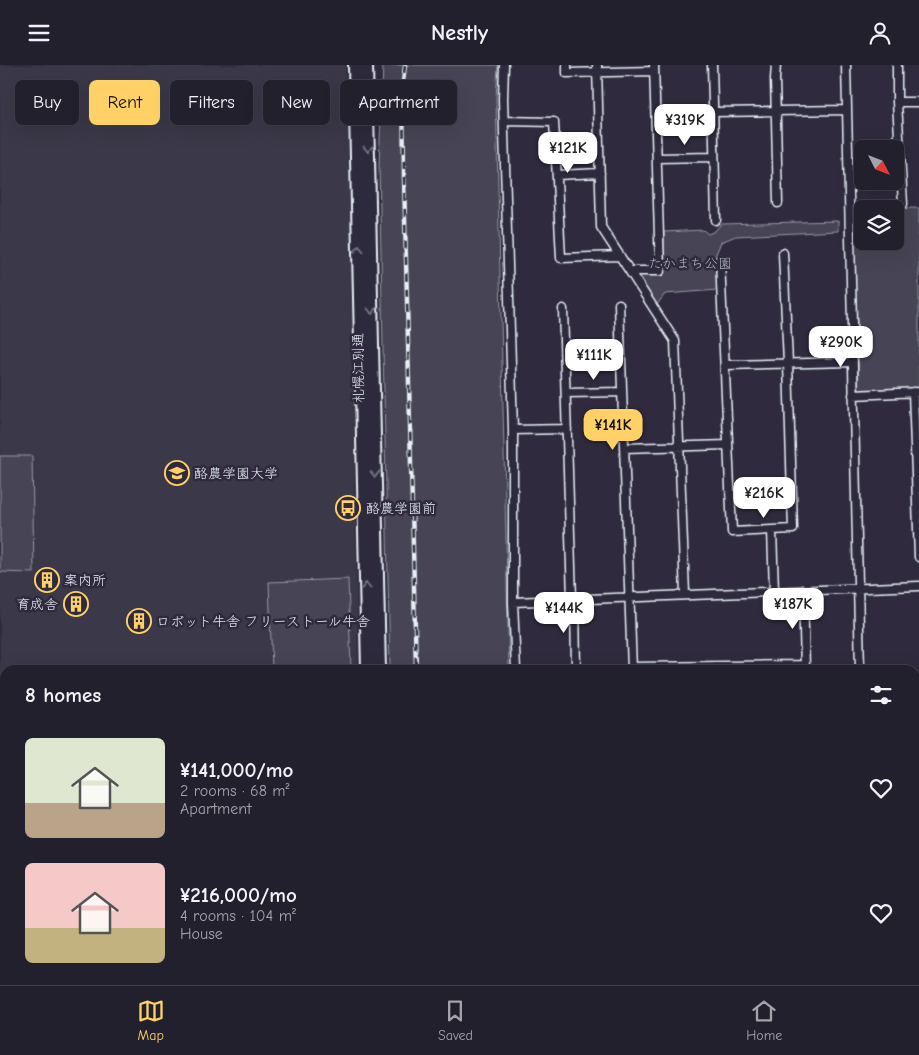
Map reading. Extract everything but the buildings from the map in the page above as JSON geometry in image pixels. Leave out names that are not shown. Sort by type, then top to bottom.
[{"type":"highway","name":"札幌江別通","points":[[355,65],[368,665]]},
{"type":"highway","name":"札幌江別通","points":[[366,65],[379,665]]},
{"type":"street","points":[[504,65],[512,430],[513,602],[516,665]]},
{"type":"street","points":[[567,65],[567,73],[598,69],[654,68],[660,271],[630,271]]},
{"type":"street","points":[[712,65],[716,220]]},
{"type":"street","points":[[776,65],[778,203]]},
{"type":"street","points":[[846,65],[860,665]]},
{"type":"street","points":[[897,65],[897,102],[903,200]]},
{"type":"street","points":[[598,69],[602,227],[675,341],[685,594]]},
{"type":"street","points":[[897,102],[919,102]]},
{"type":"street","points":[[713,112],[847,110]]},
{"type":"street","points":[[504,121],[554,122],[561,258],[620,256]]},
{"type":"street","points":[[657,158],[714,157]]},
{"type":"street","points":[[557,175],[600,173]]},
{"type":"street","points":[[720,260],[732,532],[793,529],[783,253]]},
{"type":"street","points":[[619,304],[632,665]]},
{"type":"street","points":[[563,309],[576,665]]},
{"type":"street","points":[[724,365],[852,363]]},
{"type":"street","points":[[853,395],[916,392],[919,557]]},
{"type":"street","points":[[566,393],[622,393]]},
{"type":"street","points":[[512,430],[567,429]]},
{"type":"street","points":[[624,448],[728,445]]},
{"type":"street","points":[[772,530],[774,591]]},
{"type":"street","points":[[513,602],[919,586]]},
{"type":"street","points":[[803,590],[805,665]]},
{"type":"shaded area","name":"酪農学園大学","points":[[0,65],[345,65],[346,80],[340,80],[340,125],[347,125],[350,206],[358,665],[0,665]]},
{"type":"green space","points":[[383,65],[498,65],[496,98],[509,665],[390,665],[379,164],[381,125],[457,125],[457,80],[382,80]]},
{"type":"green space","points":[[904,208],[919,208],[919,390],[859,393],[854,250],[904,250]]},
{"type":"green space","name":"たかまち公園","points":[[838,221],[838,231],[736,236],[721,242],[716,254],[718,290],[665,294],[656,306],[638,277],[640,273],[664,273],[664,232],[703,230],[708,234],[715,231],[721,224]]},
{"type":"green space","points":[[0,456],[32,456],[34,573],[0,572]]},
{"type":"green space","points":[[348,579],[351,665],[272,665],[269,582]]},
{"type":"railway","points":[[405,65],[403,82],[404,178],[416,665]]},
{"type":"place","name":"酪農学園大学","points":[[177,473]]},
{"type":"place","name":"酪農学園前","points":[[348,508]]},
{"type":"place","name":"案内所","points":[[47,580]]},
{"type":"place","name":"育成舎","points":[[76,604]]},
{"type":"place","name":"ロボット牛舎 フリーストール牛舎","points":[[139,621]]}]
